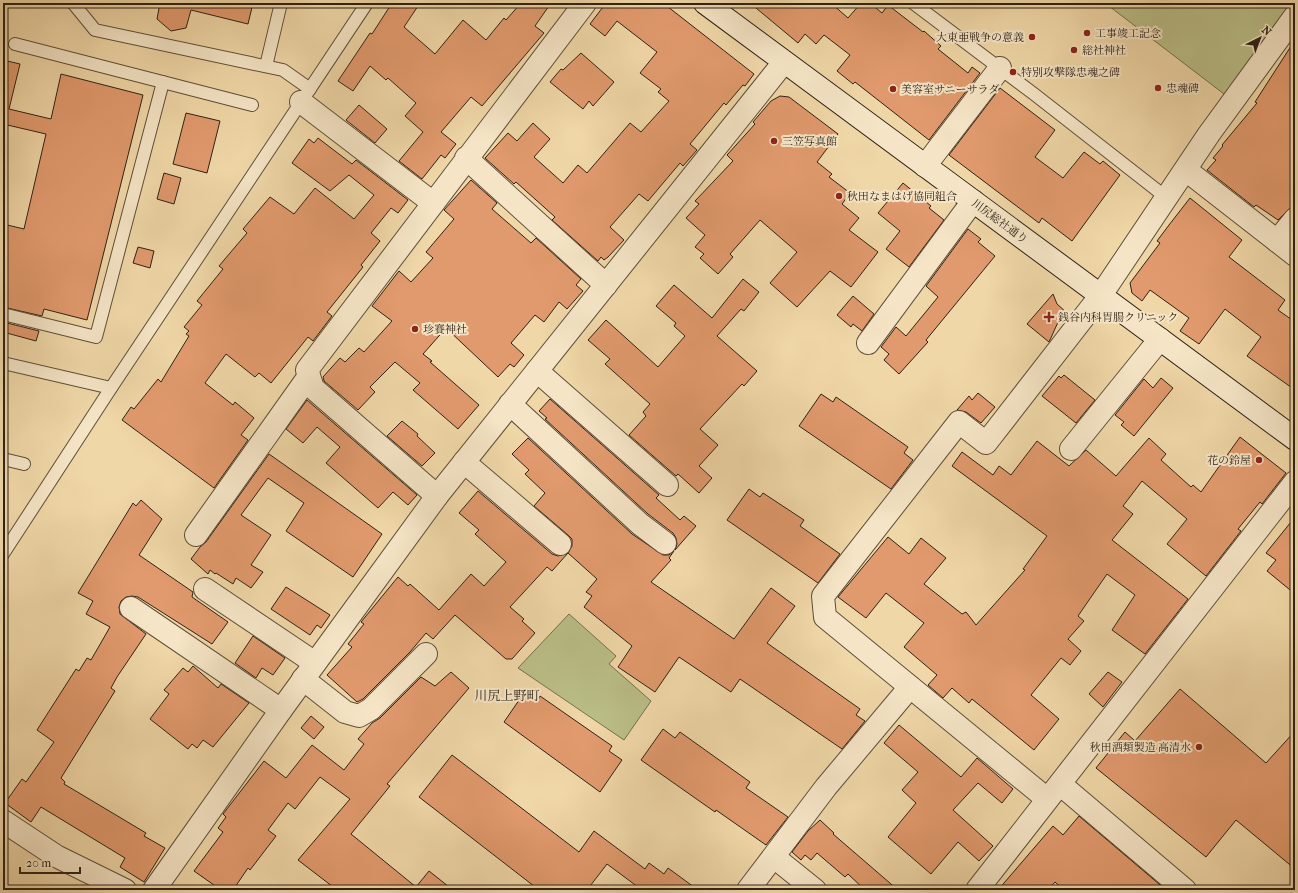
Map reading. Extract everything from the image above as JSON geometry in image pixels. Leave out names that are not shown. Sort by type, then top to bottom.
[{"type":"street","points":[[438,496],[313,388],[307,370],[432,202],[585,3]]},
{"type":"street","name":"川尻総社通り","points":[[705,3],[1295,439]]},
{"type":"street","points":[[1185,890],[1054,791],[910,687],[824,617],[823,596],[959,422],[986,443],[1101,295],[1209,134],[1295,16]]},
{"type":"street","points":[[154,890],[309,671],[438,496],[784,62]]},
{"type":"street","points":[[925,166],[1000,68]]},
{"type":"street","points":[[306,96],[432,202]]},
{"type":"street","points":[[466,158],[606,285]]},
{"type":"street","points":[[1186,170],[1295,255]]},
{"type":"street","points":[[868,343],[973,201]]},
{"type":"street","points":[[1277,241],[1295,219]]},
{"type":"street","points":[[1071,449],[1160,339]]},
{"type":"street","points":[[537,371],[667,485]]},
{"type":"street","points":[[196,535],[309,376]]},
{"type":"street","points":[[510,404],[640,524],[665,543]]},
{"type":"street","points":[[464,462],[560,544]]},
{"type":"street","points":[[977,890],[1295,482]]},
{"type":"street","points":[[205,589],[309,671],[345,712],[358,716],[371,709],[426,654]]},
{"type":"street","points":[[131,608],[281,710]]},
{"type":"street","points":[[748,890],[826,787],[910,687]]},
{"type":"street","points":[[3,821],[56,856],[125,890]]},
{"type":"street","points":[[774,857],[815,890]]},
{"type":"lane","points":[[73,3],[95,30],[283,70],[306,96]]},
{"type":"lane","points":[[266,66],[281,3]]},
{"type":"lane","points":[[3,554],[111,388],[367,3]]},
{"type":"lane","points":[[913,3],[1099,144],[1167,198]]},
{"type":"lane","points":[[15,44],[252,105]]},
{"type":"lane","points":[[3,314],[96,338],[163,82]]},
{"type":"lane","points":[[3,363],[111,388]]},
{"type":"lane","points":[[3,459],[24,464]]},
{"type":"green space","points":[[1105,3],[1295,3],[1295,4],[1228,97]]},
{"type":"green space","points":[[569,614],[616,656],[609,664],[651,701],[624,740],[518,668]]},
{"type":"building","points":[[160,3],[253,3],[248,24],[191,10],[186,28],[171,31],[157,19]]},
{"type":"building","points":[[392,3],[420,3],[404,27],[435,54],[463,20],[486,40],[504,18],[506,20],[521,3],[551,3],[535,26],[544,33],[482,106],[471,97],[441,132],[456,144],[445,158],[441,155],[422,179],[399,161],[423,132],[405,116],[416,103],[388,78],[386,80],[370,66],[353,91],[338,81],[370,33],[372,34]]},
{"type":"building","points":[[606,3],[663,3],[754,74],[745,86],[743,85],[726,105],[724,103],[690,144],[697,150],[683,166],[680,163],[648,201],[639,194],[610,227],[624,240],[608,257],[604,260],[601,257],[598,261],[552,220],[555,217],[516,182],[514,184],[485,158],[508,133],[517,141],[533,123],[550,139],[534,157],[563,183],[578,165],[587,173],[630,123],[641,132],[669,101],[658,92],[661,89],[640,73],[657,52],[617,21],[605,36],[590,24]]},
{"type":"building","points":[[750,3],[831,3],[848,18],[861,3],[870,3],[882,13],[888,5],[923,32],[924,31],[941,46],[938,49],[968,73],[972,67],[980,73],[929,140],[855,82],[853,84],[837,71],[850,55],[824,35],[816,44],[805,34],[798,43]]},
{"type":"building","points":[[1295,40],[1295,203],[1278,220],[1256,205],[1254,207],[1207,170],[1216,160],[1213,158],[1223,146],[1222,145],[1257,103],[1255,102]]},
{"type":"building","points":[[581,53],[614,82],[593,106],[589,101],[583,109],[550,82],[561,69],[563,70]]},
{"type":"building","points":[[3,60],[20,64],[9,109],[51,119],[61,74],[143,95],[87,320],[44,309],[42,316],[3,307],[3,224],[24,229],[46,134],[3,124]]},
{"type":"building","points":[[1000,88],[1055,130],[1035,157],[1063,178],[1084,152],[1100,164],[1103,161],[1120,175],[1072,241],[1042,218],[1039,223],[949,155]]},
{"type":"building","points":[[780,96],[789,97],[838,134],[817,162],[832,174],[829,177],[850,193],[842,204],[859,218],[849,230],[878,252],[851,287],[830,271],[797,307],[770,283],[797,252],[760,220],[730,254],[733,257],[718,274],[700,258],[704,254],[695,247],[705,235],[686,218],[699,204],[695,201],[733,161],[727,155],[755,124],[753,122],[771,101]]},
{"type":"building","points":[[359,105],[387,129],[375,143],[346,120]]},
{"type":"building","points":[[186,113],[220,121],[207,173],[173,164]]},
{"type":"building","points":[[318,138],[352,164],[356,160],[408,200],[398,213],[391,208],[371,233],[380,241],[361,265],[363,267],[327,312],[332,316],[313,341],[308,337],[271,383],[259,373],[255,377],[226,354],[205,383],[233,405],[235,402],[254,418],[241,435],[248,440],[214,488],[122,420],[131,407],[134,409],[158,379],[161,382],[189,336],[186,334],[189,331],[184,327],[202,305],[197,301],[223,269],[219,266],[247,233],[243,229],[270,197],[294,214],[315,188],[354,219],[374,195],[349,175],[330,191],[292,163],[309,139],[314,143]]},
{"type":"building","points":[[164,173],[181,178],[174,204],[157,199]]},
{"type":"building","points":[[471,180],[497,203],[492,209],[531,243],[536,238],[581,279],[576,285],[583,291],[567,309],[559,302],[544,322],[535,315],[511,343],[524,355],[514,367],[510,364],[498,377],[446,328],[423,354],[432,361],[430,362],[479,405],[458,429],[413,390],[420,383],[395,362],[370,387],[375,392],[358,410],[324,381],[323,377],[340,358],[345,362],[359,348],[364,352],[392,321],[372,306],[399,271],[411,282],[433,258],[426,252],[454,219],[444,210]]},
{"type":"building","points":[[903,183],[931,206],[929,208],[944,220],[909,267],[886,249],[900,231],[878,213]]},
{"type":"building","points":[[1190,198],[1242,240],[1229,257],[1285,300],[1278,310],[1295,322],[1295,390],[1247,356],[1261,337],[1225,309],[1199,344],[1180,331],[1189,318],[1150,290],[1142,301],[1132,293],[1130,283],[1160,243],[1157,241]]},
{"type":"building","points":[[968,229],[981,239],[978,242],[995,256],[926,340],[928,342],[899,374],[884,360],[889,354],[881,347],[896,327],[906,336],[938,297],[926,286]]},
{"type":"building","points":[[138,247],[154,251],[150,268],[133,263]]},
{"type":"building","points":[[743,279],[759,292],[744,311],[741,309],[717,336],[757,371],[744,386],[742,384],[700,429],[718,445],[699,466],[712,478],[699,493],[678,474],[676,476],[629,435],[646,416],[643,412],[650,404],[605,364],[610,359],[588,340],[606,320],[658,367],[685,336],[674,326],[676,323],[656,306],[674,285],[712,318]]},
{"type":"building","points":[[1053,294],[1057,304],[1066,312],[1059,320],[1049,342],[1027,324]]},
{"type":"building","points":[[853,296],[874,314],[862,331],[853,324],[851,327],[837,315]]},
{"type":"building","points":[[3,322],[39,331],[36,341],[3,332]]},
{"type":"building","points":[[1064,375],[1095,400],[1076,423],[1042,396],[1059,376],[1061,378]]},
{"type":"building","points":[[1161,378],[1173,388],[1134,436],[1121,425],[1124,422],[1115,415],[1144,379],[1153,388]]},
{"type":"building","points":[[978,393],[995,407],[981,423],[966,412],[957,410],[969,396],[972,400]]},
{"type":"building","points":[[821,394],[833,402],[836,397],[908,447],[904,453],[913,460],[891,489],[799,426]]},
{"type":"building","points":[[550,399],[659,495],[656,498],[680,520],[684,516],[696,526],[675,550],[677,544],[673,533],[648,514],[545,419],[547,418],[539,411]]},
{"type":"building","points":[[307,400],[417,495],[408,505],[393,492],[378,508],[326,463],[340,447],[317,427],[303,443],[286,429]]},
{"type":"building","points":[[402,421],[418,434],[417,436],[435,453],[422,466],[387,436]]},
{"type":"building","points":[[1240,437],[1286,473],[1262,504],[1260,502],[1238,529],[1241,531],[1206,576],[1167,544],[1187,519],[1142,481],[1123,506],[1133,514],[1112,540],[1188,599],[1145,654],[1112,630],[1135,595],[1107,574],[1078,616],[1084,621],[1068,639],[1081,651],[1070,665],[1061,658],[1031,695],[1059,719],[1034,750],[972,699],[969,703],[952,688],[943,698],[928,685],[937,675],[904,647],[924,623],[886,593],[866,618],[838,597],[888,537],[909,554],[921,538],[946,558],[924,584],[962,614],[966,612],[976,625],[1025,570],[1023,569],[1047,536],[952,466],[962,452],[993,475],[999,466],[1011,475],[1037,441],[1069,466],[1086,450],[1116,476],[1149,438],[1166,454],[1161,460],[1191,487],[1193,485],[1201,492]]},
{"type":"building","points":[[528,438],[632,534],[663,555],[669,555],[674,551],[669,558],[671,560],[651,582],[734,639],[771,588],[795,606],[767,643],[860,709],[856,715],[865,721],[842,749],[740,679],[731,692],[679,657],[655,692],[618,667],[632,646],[584,607],[592,596],[586,592],[597,579],[568,553],[572,546],[572,539],[534,506],[545,493],[525,474],[529,470],[512,454]]},
{"type":"building","points":[[269,454],[382,534],[353,577],[286,531],[304,503],[268,478],[241,515],[271,535],[251,565],[263,572],[251,588],[236,578],[233,584],[210,570],[208,574],[191,559],[206,542]]},
{"type":"building","points":[[749,489],[760,497],[763,493],[804,520],[800,526],[840,554],[818,583],[727,520]]},
{"type":"building","points":[[478,491],[552,554],[558,556],[568,553],[552,571],[547,567],[510,607],[524,619],[522,621],[535,633],[512,659],[506,659],[455,615],[433,639],[426,633],[410,652],[363,699],[357,702],[327,675],[352,647],[348,644],[364,624],[361,622],[398,577],[408,586],[410,584],[439,610],[471,574],[484,586],[506,562],[475,534],[479,530],[459,513]]},
{"type":"building","points":[[141,500],[162,519],[139,555],[193,592],[192,597],[228,622],[212,644],[138,597],[126,597],[121,601],[119,607],[120,614],[146,634],[117,677],[111,688],[115,691],[61,778],[65,782],[64,784],[146,833],[144,836],[165,848],[144,882],[120,867],[125,858],[41,807],[31,822],[5,803],[22,779],[26,782],[54,742],[37,730],[76,669],[79,671],[87,658],[91,660],[110,627],[86,614],[93,601],[78,593],[133,503],[136,506]]},
{"type":"building","points":[[1295,517],[1295,594],[1267,571],[1276,560],[1266,553]]},
{"type":"building","points":[[286,587],[330,615],[321,628],[317,625],[310,635],[271,609]]},
{"type":"building","points":[[253,636],[285,658],[273,675],[262,668],[256,678],[235,663]]},
{"type":"building","points":[[193,666],[218,688],[221,684],[249,703],[213,747],[203,740],[197,748],[192,744],[188,749],[150,719],[169,694],[164,690],[183,668],[188,672]]},
{"type":"building","points":[[451,672],[469,688],[387,784],[390,786],[351,834],[416,887],[429,871],[453,890],[337,890],[298,860],[350,799],[320,777],[295,809],[288,803],[268,830],[276,836],[250,870],[248,868],[233,890],[221,890],[194,871],[223,832],[218,828],[226,817],[223,814],[264,761],[286,778],[312,745],[344,770],[364,744],[358,739],[372,723],[380,718],[421,677],[435,686]]},
{"type":"building","points":[[1108,672],[1122,682],[1103,707],[1089,694]]},
{"type":"building","points":[[1180,689],[1266,763],[1295,731],[1295,869],[1236,820],[1206,857],[1096,768],[1125,732],[1135,741]]},
{"type":"building","points":[[524,693],[537,702],[540,696],[612,746],[609,751],[622,760],[600,792],[504,722]]},
{"type":"building","points":[[311,716],[324,727],[314,739],[301,728]]},
{"type":"building","points":[[899,725],[961,777],[977,758],[1013,789],[1002,803],[978,783],[953,810],[993,846],[979,861],[958,842],[931,874],[888,837],[916,803],[902,790],[918,772],[884,743]]},
{"type":"building","points":[[663,729],[675,738],[680,732],[750,782],[746,788],[788,817],[766,845],[716,810],[715,812],[641,760]]},
{"type":"building","points":[[452,755],[579,852],[594,831],[645,869],[649,863],[664,874],[668,868],[698,890],[642,890],[607,864],[587,890],[539,890],[419,797]]},
{"type":"building","points":[[1079,816],[1166,890],[1064,890],[1055,882],[1048,890],[998,890],[1053,826],[1063,835]]},
{"type":"building","points":[[820,820],[834,833],[833,834],[898,890],[865,890],[848,874],[845,877],[817,853],[811,860],[805,855],[801,860],[792,852],[808,831]]},
{"type":"place","name":"工事竣工記念","points":[[1087,33]]},
{"type":"place","name":"大東亜戦争の意義","points":[[1032,37]]},
{"type":"place","name":"総社神社","points":[[1074,50]]},
{"type":"place","name":"特別攻撃隊忠魂之碑","points":[[1013,72]]},
{"type":"place","name":"忠魂碑","points":[[1158,88]]},
{"type":"place","name":"美容室サニーサラダ","points":[[893,89]]},
{"type":"place","name":"三笠写真館","points":[[774,141]]},
{"type":"place","name":"秋田なまはげ協同組合","points":[[839,196]]},
{"type":"place","name":"銭谷内科胃腸クリニック","points":[[1049,317]]},
{"type":"place","name":"珍賽神社","points":[[415,329]]},
{"type":"place","name":"花の鈴屋","points":[[1259,460]]},
{"type":"place","name":"秋田酒類製造 高清水","points":[[1199,747]]},
{"type":"district","name":"川尻上野町","points":[[507,695]]}]
